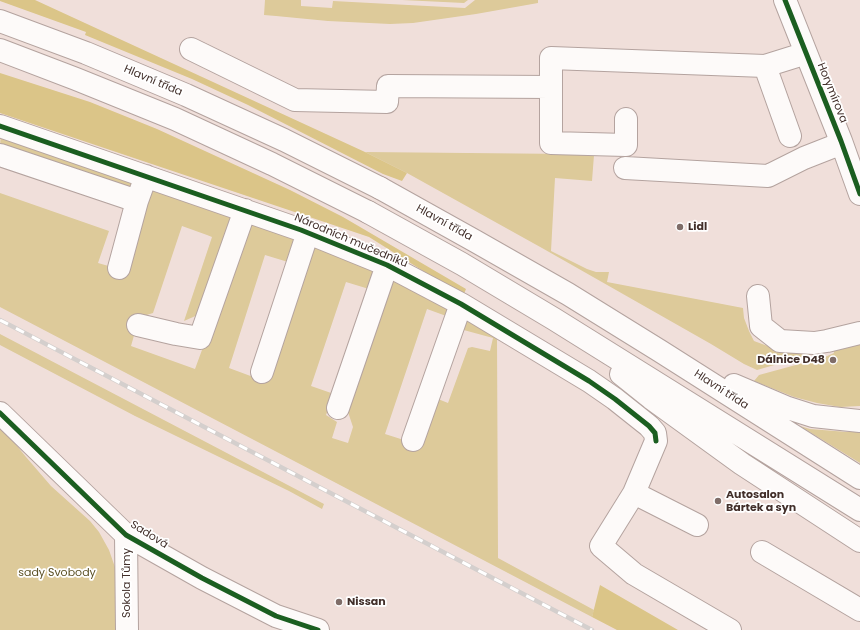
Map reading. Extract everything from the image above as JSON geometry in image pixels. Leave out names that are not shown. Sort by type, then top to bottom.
[{"type":"main road","name":"Horymírova","points":[[785,0],[841,141],[860,194]]},
{"type":"main road","name":"Hlavní třída","points":[[0,22],[86,53],[186,95],[284,140],[380,188],[561,290],[860,478]]},
{"type":"main road","points":[[191,49],[295,100],[388,102],[388,86],[551,87]]},
{"type":"main road","points":[[0,50],[76,78],[175,119],[272,164],[368,212],[462,264],[554,319],[860,510]]},
{"type":"main road","points":[[626,119],[626,145],[551,143],[551,58],[765,66],[805,52]]},
{"type":"main road","points":[[765,66],[790,136]]},
{"type":"main road","name":"Národních mučedníků","points":[[0,126],[308,232],[387,265],[460,304],[589,381],[649,426],[655,433],[656,441],[634,492]]},
{"type":"main road","points":[[625,168],[768,176],[804,158],[832,147],[841,141]]},
{"type":"main road","points":[[0,155],[137,201]]},
{"type":"main road","points":[[119,268],[137,201],[146,176]]},
{"type":"main road","points":[[138,325],[200,338],[245,210]]},
{"type":"main road","points":[[262,372],[308,232]]},
{"type":"main road","points":[[338,408],[387,265]]},
{"type":"main road","points":[[758,296],[761,326],[780,341],[814,343],[860,333]]},
{"type":"main road","points":[[412,440],[460,304]]},
{"type":"main road","points":[[554,319],[651,398],[742,464],[860,541]]},
{"type":"main road","points":[[660,351],[788,408],[813,416],[860,421]]},
{"type":"main road","name":"Sadová","points":[[0,413],[126,535],[202,578],[276,616],[318,630]]},
{"type":"main road","points":[[697,525],[634,492],[601,546],[634,574],[730,630]]},
{"type":"main road","name":"Sokola Tůmy","points":[[126,535],[127,630]]},
{"type":"main road","points":[[762,552],[860,610]]},
{"type":"green space","points":[[265,0],[301,0],[301,6],[332,8],[333,1],[465,8],[475,0],[538,0],[538,3],[413,23],[390,24],[328,21],[264,15]]},
{"type":"green space","points":[[402,0],[468,0],[464,3]]},
{"type":"green space","points":[[1,131],[141,180],[136,193],[0,147]]},
{"type":"green space","points":[[365,152],[594,155],[592,181],[555,178],[551,251],[587,269],[596,272],[609,272],[607,282],[743,308],[744,318],[754,341],[773,348],[823,351],[757,370],[542,248],[407,173]]},
{"type":"green space","points":[[156,185],[239,214],[200,314],[184,321],[212,237],[182,226],[153,313],[137,318],[131,346],[195,369],[250,219],[297,234],[288,262],[265,255],[229,368],[264,381],[316,241],[375,270],[369,289],[346,282],[311,386],[334,394],[326,415],[337,422],[332,438],[348,443],[353,427],[345,403],[391,280],[396,279],[450,308],[449,317],[427,309],[385,434],[421,447],[438,399],[448,403],[468,348],[472,347],[490,351],[493,338],[460,329],[465,322],[471,321],[497,336],[498,558],[594,610],[592,617],[0,307],[0,193],[109,231],[98,263],[112,267],[148,197]]},
{"type":"green space","points":[[0,334],[324,504],[322,509],[289,491],[135,416],[0,345]]},
{"type":"green space","points":[[860,342],[860,406],[840,407],[817,403],[794,397],[754,381],[759,375],[825,357],[834,353],[833,347]]},
{"type":"green space","name":"sady Svobody","points":[[0,425],[51,486],[90,521],[99,532],[109,550],[117,573],[119,630],[0,630]]},
{"type":"green space","points":[[800,426],[810,429],[860,432],[860,463]]},
{"type":"shaded area","points":[[0,0],[35,0],[365,152],[407,173],[402,181],[383,174],[248,105],[192,79],[85,35],[86,32]]},
{"type":"shaded area","points":[[0,73],[90,102],[157,129],[290,190],[343,217],[466,289],[463,296],[369,237],[0,113]]},
{"type":"shaded area","points":[[600,585],[678,630],[617,630],[592,617]]},
{"type":"railway","points":[[0,320],[592,630]]},
{"type":"cycle path","points":[[785,0],[841,141],[860,194]]},
{"type":"cycle path","points":[[0,126],[301,230],[387,265],[461,304],[589,381],[649,426],[655,433],[656,441]]},
{"type":"cycle path","points":[[0,413],[126,535],[202,578],[276,616],[318,630]]},
{"type":"place","name":"Lidl","points":[[680,227]]},
{"type":"place","name":"Dálnice D48","points":[[833,360]]},
{"type":"place","name":"Autosalon Bártek a syn","points":[[718,501]]},
{"type":"place","name":"Nissan","points":[[339,602]]}]
